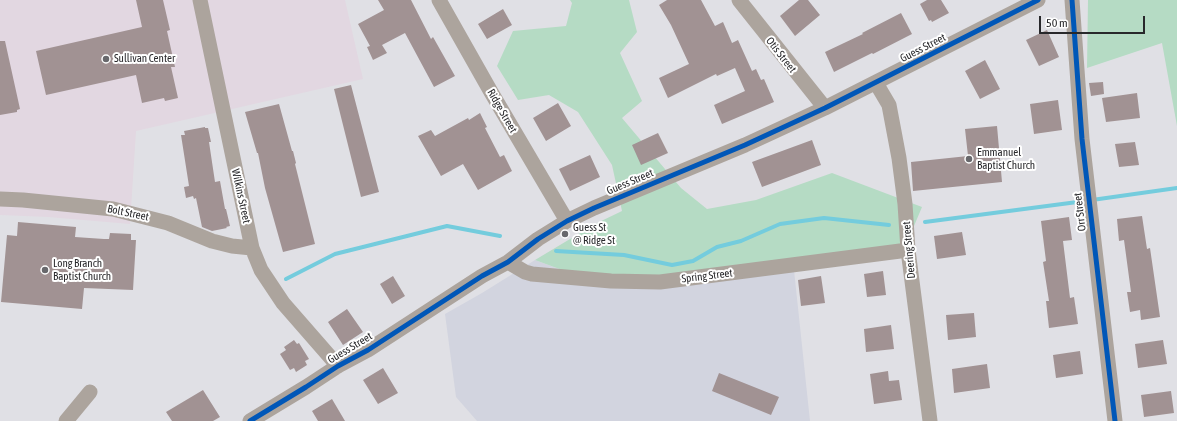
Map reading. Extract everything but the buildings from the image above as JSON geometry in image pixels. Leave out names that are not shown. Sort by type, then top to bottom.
[{"type":"street","name":"Wilkins Street","points":[[200,0],[252,248],[261,270],[283,303],[338,366]]},
{"type":"street","name":"Ridge Street","points":[[439,0],[494,99],[567,221]]},
{"type":"street","name":"Otis Street","points":[[739,0],[825,108]]},
{"type":"street","name":"Guess Street","points":[[250,421],[338,366],[368,350],[482,276],[508,262],[538,239],[567,221],[594,208],[745,145],[825,108],[1038,0]]},
{"type":"street","name":"Orr Street","points":[[1072,0],[1088,201],[1115,421]]},
{"type":"street","name":"Deering Street","points":[[876,83],[889,106],[905,204],[908,250],[930,421]]},
{"type":"street","name":"Bolt Street","points":[[0,199],[113,209],[168,223],[212,241],[232,246],[252,248]]},
{"type":"street","name":"Spring Street","points":[[508,262],[525,272],[532,274],[611,281],[660,282],[908,250]]},
{"type":"street","points":[[66,421],[90,392]]},
{"type":"shaded area","points":[[0,0],[345,0],[363,79],[136,131],[130,224],[48,217],[0,215]]},
{"type":"shaded area","points":[[535,260],[592,281],[794,270],[810,421],[477,421],[456,397],[445,314]]},
{"type":"green space","points":[[570,0],[629,0],[637,32],[620,53],[642,101],[622,118],[681,188],[707,209],[756,200],[832,173],[922,207],[906,245],[794,270],[592,281],[535,260],[595,224],[622,211],[612,165],[578,112],[549,95],[518,100],[497,66],[513,31],[566,26],[572,3]]},
{"type":"green space","points":[[1088,0],[1177,0],[1177,126],[1162,43],[1087,68]]},
{"type":"waterway","points":[[1092,200],[1177,188]]},
{"type":"waterway","points":[[925,222],[1085,201]]},
{"type":"waterway","points":[[556,251],[624,255],[672,265],[693,261],[717,247],[741,241],[780,224],[824,218],[889,225]]},
{"type":"waterway","points":[[286,279],[335,254],[447,226],[500,236]]},
{"type":"cycle path","points":[[250,421],[338,366],[368,350],[482,276],[508,262],[538,239],[567,221],[594,208],[745,145],[825,108],[1038,0]]},
{"type":"cycle path","points":[[1072,0],[1082,139],[1115,421]]},
{"type":"place","name":"Sullivan Center","points":[[106,59]]},
{"type":"place","name":"Emmanuel Baptist Church","points":[[969,159]]},
{"type":"place","name":"Guess St @ Ridge St","points":[[565,234]]},
{"type":"place","name":"Long Branch Baptist Church","points":[[45,270]]}]
